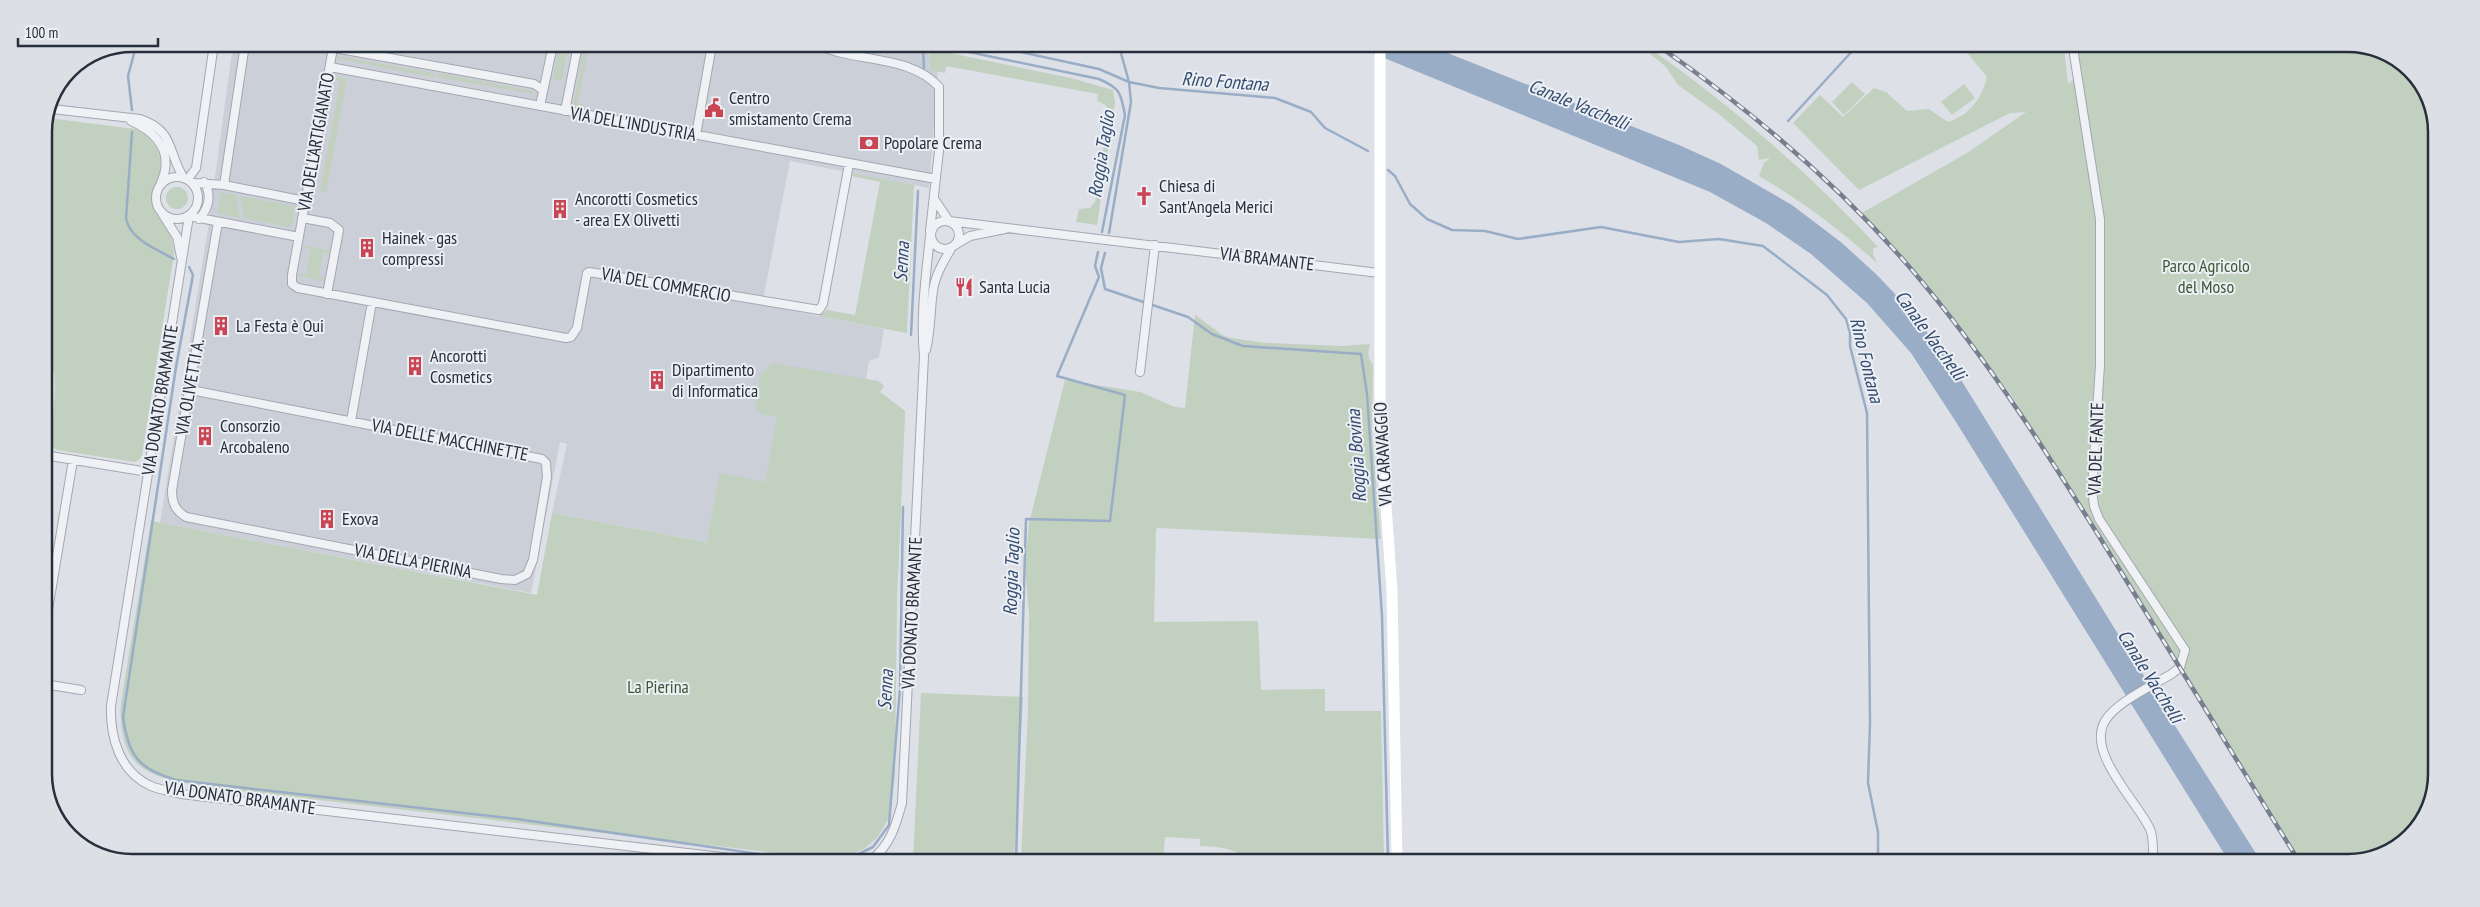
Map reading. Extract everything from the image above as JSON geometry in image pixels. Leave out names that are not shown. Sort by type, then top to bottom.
[{"type":"street","points":[[188,180],[196,168],[213,52]]},
{"type":"street","points":[[224,184],[244,52]]},
{"type":"street","name":"VIA DELL'ARTIGIANATO","points":[[299,237],[332,52]]},
{"type":"street","points":[[355,52],[534,84],[543,90]]},
{"type":"street","points":[[540,106],[552,52]]},
{"type":"street","points":[[565,111],[577,52]]},
{"type":"street","points":[[696,135],[711,52]]},
{"type":"street","name":"VIA DONATO BRAMANTE","points":[[836,52],[902,65],[939,88],[941,101],[935,200],[924,288],[922,337],[924,356],[902,803],[894,831],[878,854]]},
{"type":"street","name":"VIA CARAVAGGIO","points":[[1380,52],[1380,420],[1392,591],[1397,854]]},
{"type":"street","name":"VIA DEL FANTE","points":[[2074,52],[2100,219],[2100,365],[2092,490],[2094,506],[2099,519],[2185,650],[2180,667],[2123,704],[2105,721],[2100,736],[2105,758],[2150,830],[2152,854]]},
{"type":"street","name":"VIA DELL'INDUSTRIA","points":[[330,67],[936,179]]},
{"type":"street","points":[[56,110],[140,120],[160,129],[199,201],[194,212],[189,216],[178,219],[162,212]]},
{"type":"street","points":[[125,118],[147,129],[160,142],[164,150],[166,164],[156,201],[177,237],[182,266]]},
{"type":"street","name":"VIA DEL COMMERCIO","points":[[299,237],[292,284],[298,288],[566,338],[572,337],[577,328],[587,273],[592,272],[819,310],[823,304],[850,164]]},
{"type":"street","points":[[161,184],[171,177],[224,184],[305,201]]},
{"type":"street","points":[[199,219],[207,207],[209,194],[204,182]]},
{"type":"street","points":[[935,200],[949,221],[959,231],[953,246],[938,248],[930,234],[939,221],[949,221]]},
{"type":"street","points":[[189,216],[299,237]]},
{"type":"street","points":[[182,266],[189,216]]},
{"type":"street","points":[[302,218],[330,223],[339,230],[327,294]]},
{"type":"street","name":"VIA BRAMANTE","points":[[949,221],[1379,273]]},
{"type":"street","name":"VIA OLIVETTI A.","points":[[186,516],[178,512],[172,501],[172,490],[191,390],[218,222]]},
{"type":"street","name":"VIA BRAMANTE","points":[[953,246],[970,236],[1015,228]]},
{"type":"street","points":[[1140,372],[1155,245]]},
{"type":"street","name":"VIA DONATO BRAMANTE","points":[[924,356],[929,336],[933,289],[940,266],[953,246]]},
{"type":"street","name":"VIA DONATO BRAMANTE","points":[[182,266],[115,671],[110,726],[112,740],[131,771],[150,785],[181,794],[696,854]]},
{"type":"street","name":"VIA DELLE MACCHINETTE","points":[[351,421],[372,302]]},
{"type":"street","name":"VIA DELLE MACCHINETTE","points":[[191,390],[536,456],[546,463]]},
{"type":"street","points":[[52,456],[148,472]]},
{"type":"street","points":[[53,582],[73,460]]},
{"type":"street","name":"VIA DELLA PIERINA","points":[[186,516],[515,580],[528,574],[533,560],[548,476],[546,463]]},
{"type":"street","points":[[53,685],[81,690]]},
{"type":"shaded area","points":[[232,52],[922,52],[939,56],[929,188],[790,161],[762,305],[884,329],[879,357],[869,361],[866,379],[878,381],[884,386],[880,392],[905,411],[898,577],[552,513],[567,444],[560,442],[531,593],[160,523],[208,229]]},
{"type":"green space","points":[[558,52],[567,52],[562,80],[553,79]]},
{"type":"green space","points":[[583,52],[588,52],[578,103],[584,105],[584,107],[573,105]]},
{"type":"green space","points":[[930,52],[945,52],[1071,78],[1113,90],[1115,103],[1097,225],[1076,222],[1079,209],[1090,208],[1095,202],[1109,113],[1106,105],[1097,101],[1098,94],[946,66],[945,73],[930,70]]},
{"type":"green space","points":[[1648,52],[1655,52],[1679,69],[1739,116],[1797,166],[1878,247],[1873,248],[1873,254],[1877,263],[1820,216],[1759,176],[1764,163],[1770,158],[1759,160],[1757,146],[1720,115],[1678,85],[1666,67]]},
{"type":"green space","name":"Parco Agricolo del Moso","points":[[1966,52],[2064,52],[2068,84],[2079,76],[2076,52],[2347,52],[2358,53],[2383,61],[2404,76],[2417,93],[2426,117],[2427,127],[2428,774],[2423,800],[2417,814],[2404,831],[2392,841],[2368,852],[2358,854],[2295,854],[2010,393],[1907,263],[1860,214],[1967,153],[2026,112],[2010,113],[1859,190],[1793,123],[1820,95],[1843,117],[1874,88],[1886,92],[1907,111],[1929,109],[1948,122],[1963,115],[1974,105],[1982,92],[1987,77]]},
{"type":"green space","points":[[338,56],[434,74],[433,77],[339,59],[338,62]]},
{"type":"green space","points":[[438,73],[533,91],[533,94],[437,77]]},
{"type":"green space","points":[[335,76],[347,79],[326,192],[320,191],[340,81],[333,79]]},
{"type":"green space","points":[[1852,82],[1865,94],[1844,115],[1832,102]]},
{"type":"green space","points":[[1964,84],[1975,98],[1952,115],[1941,102]]},
{"type":"green space","points":[[54,119],[135,129],[151,140],[160,157],[160,171],[152,194],[152,203],[172,239],[174,253],[142,455],[139,460],[134,462],[57,450],[52,447],[54,372],[52,372],[52,133]]},
{"type":"green space","points":[[853,173],[914,185],[907,333],[818,316],[827,310],[855,315],[880,182],[852,176]]},
{"type":"green space","points":[[177,187],[185,190],[188,198],[185,206],[177,209],[169,206],[166,198],[169,190]]},
{"type":"green space","points":[[221,193],[236,195],[240,218],[218,213]]},
{"type":"green space","points":[[240,196],[294,206],[293,224],[289,227],[244,218]]},
{"type":"green space","points":[[305,246],[330,250],[329,253],[323,252],[319,277],[325,278],[324,281],[298,276],[299,273],[306,274],[311,249],[304,248]]},
{"type":"green space","points":[[1195,315],[1224,336],[1231,338],[1267,343],[1341,346],[1370,344],[1368,355],[1373,365],[1372,433],[1381,539],[1156,529],[1154,622],[1258,621],[1261,690],[1325,689],[1325,711],[1381,711],[1384,854],[1240,854],[1227,849],[1200,846],[1200,839],[1165,837],[1164,854],[1021,854],[1028,710],[1029,613],[1025,569],[1029,523],[1065,380],[1140,392],[1175,407],[1185,408]]},
{"type":"green space","name":"La Pierina","points":[[772,363],[878,381],[884,386],[880,392],[905,411],[897,598],[895,776],[889,818],[877,838],[864,849],[851,854],[778,853],[214,788],[157,776],[143,769],[133,759],[125,745],[121,726],[121,702],[151,521],[537,595],[552,513],[707,542],[720,473],[765,482],[777,417],[761,414],[755,407],[760,375]]},
{"type":"green space","points":[[921,693],[1023,697],[1014,854],[913,854]]},
{"type":"water","points":[[1370,52],[1445,52],[1679,145],[1721,164],[1792,205],[1842,243],[1877,275],[1912,312],[1950,362],[2256,854],[2224,854],[1956,422],[1911,353],[1867,303],[1811,254],[1766,223],[1710,192]]},
{"type":"waterway","points":[[132,110],[128,76],[134,52]]},
{"type":"waterway","name":"Senna","points":[[923,52],[924,69]]},
{"type":"waterway","name":"Roggia Taglio","points":[[969,52],[1099,79],[1111,85],[1121,96],[1125,115],[1102,232]]},
{"type":"waterway","name":"Rino Fontana","points":[[1021,52],[1099,69],[1129,82],[1159,88],[1275,98],[1311,112],[1325,128],[1368,151]]},
{"type":"waterway","name":"Roggia Bovina","points":[[1109,233],[1131,102],[1129,82],[1121,52]]},
{"type":"waterway","points":[[1788,121],[1851,52]]},
{"type":"waterway","points":[[132,132],[126,219],[133,233],[145,243],[174,259]]},
{"type":"waterway","name":"Rino Fontana","points":[[1388,170],[1395,176],[1410,204],[1427,219],[1452,230],[1485,231],[1518,239],[1601,227],[1679,242],[1719,239],[1763,246],[1827,295],[1846,319],[1850,333],[1850,346],[1867,413],[1870,723],[1868,783],[1878,832],[1878,854]]},
{"type":"waterway","name":"Senna","points":[[911,335],[918,191]]},
{"type":"waterway","name":"Roggia Taglio","points":[[1016,854],[1026,519],[1110,521],[1125,395],[1057,376],[1099,277],[1095,266],[1098,252]]},
{"type":"waterway","name":"Roggia Bovina","points":[[1105,253],[1101,268],[1105,289],[1188,317],[1212,334],[1243,346],[1361,354],[1367,394],[1382,616],[1388,854]]},
{"type":"waterway","points":[[189,267],[193,275],[176,367],[123,717],[128,741],[137,759],[152,771],[176,780],[517,819],[759,854]]},
{"type":"waterway","name":"Senna","points":[[858,854],[873,847],[889,825],[900,688],[903,507]]},
{"type":"railway","points":[[1667,52],[1761,123],[1824,179],[1884,239],[1941,305],[1995,377],[2046,452],[2294,854]]},
{"type":"place","name":"Centro smistamento Crema","points":[[714,108]]},
{"type":"place","name":"Popolare Crema","points":[[869,143]]},
{"type":"place","name":"Chiesa di Sant'Angela Merici","points":[[1144,196]]},
{"type":"place","name":"Ancorotti Cosmetics - area EX Olivetti","points":[[560,209]]},
{"type":"place","name":"Hainek - gas compressi","points":[[367,248]]},
{"type":"place","name":"Santa Lucia","points":[[964,287]]},
{"type":"place","name":"La Festa è Qui","points":[[221,326]]},
{"type":"place","name":"Ancorotti Cosmetics","points":[[415,366]]},
{"type":"place","name":"Dipartimento di Informatica","points":[[657,380]]},
{"type":"place","name":"Consorzio Arcobaleno","points":[[205,436]]},
{"type":"place","name":"Exova","points":[[327,519]]},
{"type":"water label","name":"Canale Vacchelli","points":[[1579,104]]},
{"type":"water label","name":"Canale Vacchelli","points":[[1931,335]]},
{"type":"water label","name":"Canale Vacchelli","points":[[2151,676]]}]
